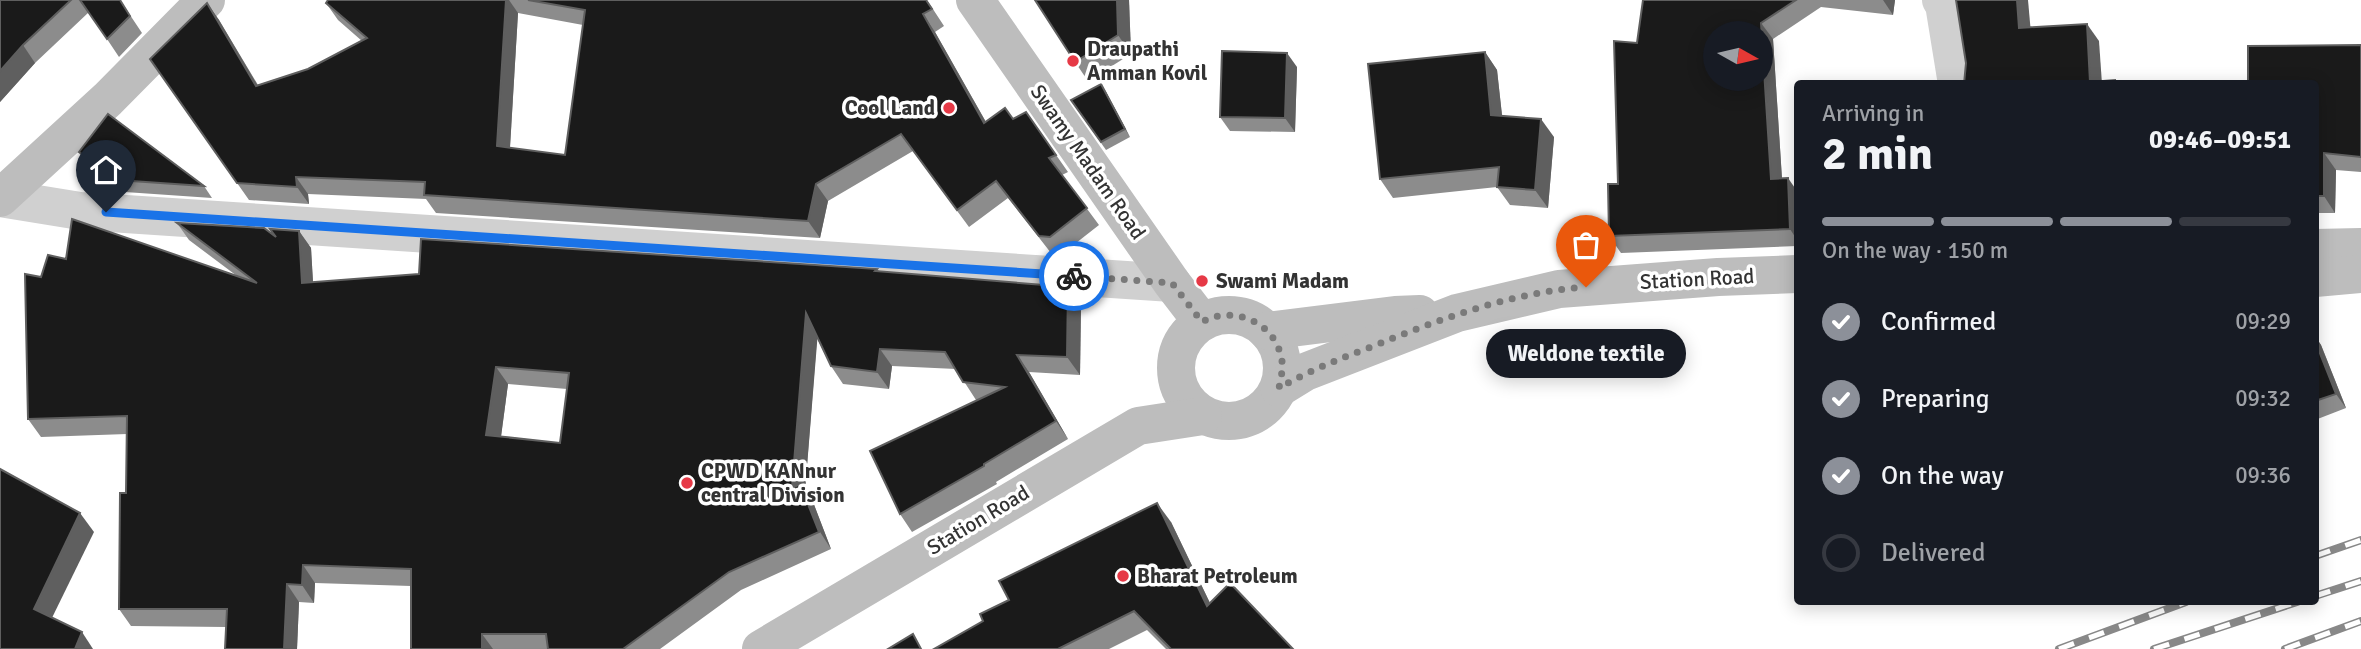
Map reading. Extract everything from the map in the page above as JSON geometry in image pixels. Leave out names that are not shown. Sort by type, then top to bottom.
[{"type":"main road","points":[[0,198],[108,99],[206,0]]},
{"type":"main road","name":"Swamy Madam Road","points":[[975,0],[1202,322]]},
{"type":"main road","points":[[2319,247],[2361,247]]},
{"type":"main road","name":"Station Road","points":[[1279,388],[1305,372],[1457,313],[1559,289],[1794,274]]},
{"type":"main road","points":[[2319,278],[2361,274]]},
{"type":"main road","points":[[1267,331],[1395,315],[1457,313]]},
{"type":"main road","points":[[1228,314],[1245,317],[1260,324],[1273,337],[1281,354],[1283,370],[1279,388],[1262,410],[1239,422],[1220,422],[1203,416],[1180,390],[1175,374],[1176,356],[1183,339],[1202,322],[1210,317],[1228,314]]},
{"type":"main road","points":[[1138,426],[1175,374]]},
{"type":"main road","name":"Station Road","points":[[761,649],[1138,426],[1203,416]]},
{"type":"street","points":[[1941,0],[1956,80]]},
{"type":"street","points":[[0,198],[80,211],[1172,283]]},
{"type":"building","points":[[0,0],[71,0],[23,45],[0,71]]},
{"type":"building","points":[[80,0],[120,0],[130,16],[107,39]]},
{"type":"building","points":[[328,0],[506,0],[497,146],[565,155],[585,10],[528,0],[926,0],[932,9],[923,14],[984,123],[1005,108],[1013,119],[1026,112],[1056,155],[1049,158],[1087,208],[1050,237],[1039,236],[996,181],[957,210],[901,134],[816,184],[808,221],[424,195],[425,182],[296,177],[297,187],[237,183],[150,59],[207,3],[256,86],[308,69],[367,38],[326,3]]},
{"type":"building","points":[[1035,0],[1117,0],[1118,35],[1075,62]]},
{"type":"building","points":[[1643,0],[1796,0],[1764,21],[1703,21],[1703,91],[1765,91],[1771,179],[1788,178],[1790,229],[1609,236],[1608,184],[1618,184],[1614,41],[1637,43]]},
{"type":"building","points":[[1956,0],[2017,0],[2019,28],[2087,24],[2090,80],[1964,80],[1966,63]]},
{"type":"building","points":[[2361,45],[2361,157],[2324,153],[2324,196],[2319,196],[2319,80],[2248,80],[2248,46]]},
{"type":"building","points":[[1222,51],[1287,53],[1285,118],[1220,117]]},
{"type":"building","points":[[1485,52],[1491,115],[1541,119],[1535,190],[1497,187],[1499,167],[1380,179],[1368,64]]},
{"type":"building","points":[[1101,84],[1125,129],[1101,142],[1071,100]]},
{"type":"building","points":[[108,114],[204,186],[117,180],[79,152]]},
{"type":"building","points":[[72,219],[257,283],[177,223],[264,228],[276,237],[270,229],[299,231],[302,283],[419,274],[421,239],[877,269],[875,271],[1068,287],[1067,357],[1017,355],[1056,421],[900,514],[870,451],[1005,387],[963,382],[945,352],[880,349],[877,372],[831,366],[806,313],[792,488],[800,484],[819,532],[729,572],[623,649],[548,649],[546,634],[482,634],[482,649],[411,649],[411,569],[303,565],[302,585],[287,584],[284,649],[225,649],[227,609],[119,609],[120,493],[126,493],[127,416],[28,419],[25,274],[41,277],[48,255],[66,259]],"holes":[[[496,367],[569,373],[560,443],[486,435]]]},
{"type":"building","points":[[2319,351],[2336,394],[2319,400]]},
{"type":"building","points":[[0,469],[80,513],[34,609],[82,632],[75,649],[0,649]]},
{"type":"building","points":[[1157,503],[1207,606],[1230,583],[1293,649],[1171,649],[1134,611],[1058,649],[934,649],[983,621],[980,614],[1009,600],[999,581]]},
{"type":"building","points":[[913,634],[921,649],[888,649]]},
{"type":"railway","points":[[2319,555],[2361,540]]},
{"type":"railway","points":[[2319,595],[2361,581]]},
{"type":"railway","points":[[2059,649],[2178,605]]},
{"type":"railway","points":[[2154,649],[2288,605]]},
{"type":"railway","points":[[2285,649],[2361,621]]},
{"type":"way so far","points":[[1074,276],[1172,283],[1202,322],[1210,317],[1228,314],[1245,317],[1260,324],[1273,337],[1281,354],[1283,370],[1279,388],[1305,372],[1457,313],[1559,289],[1586,287]]},
{"type":"place","name":"Draupathi Amman Kovil","points":[[1073,61]]},
{"type":"place","name":"Cool Land","points":[[949,108]]},
{"type":"place","name":"Swami Madam","points":[[1202,281]]},
{"type":"place","name":"Weldone textile","points":[[1586,287]]},
{"type":"place","name":"CPWD KANnur central Division","points":[[687,483]]},
{"type":"place","name":"Bharat Petroleum","points":[[1123,576]]},
{"type":"route","points":[[106,212],[1074,276]]}]
